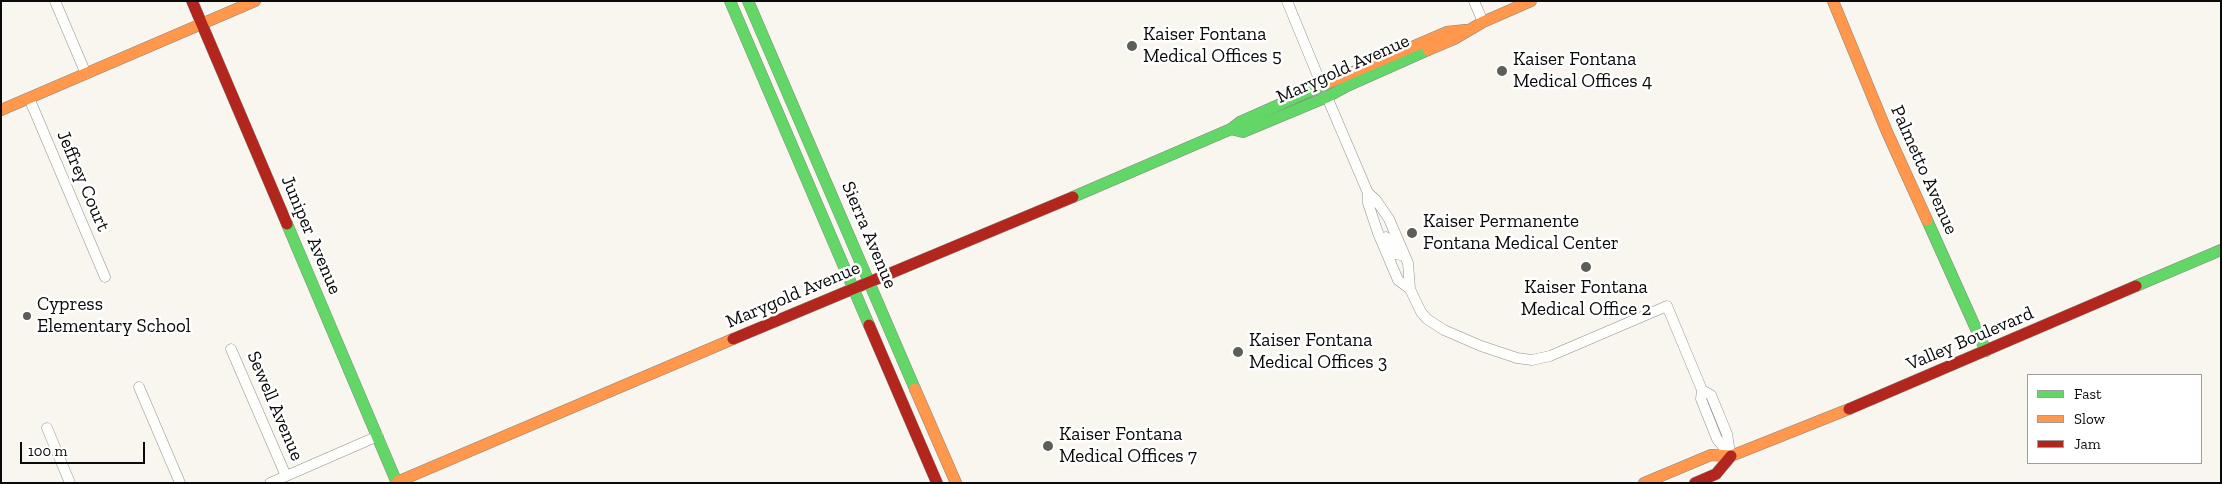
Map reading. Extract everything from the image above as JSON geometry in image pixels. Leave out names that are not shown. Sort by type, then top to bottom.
[{"type":"street","points":[[55,1],[86,74]]},
{"type":"street","name":"Juniper Avenue","points":[[192,1],[397,483]]},
{"type":"street","points":[[1,110],[255,1]]},
{"type":"street","name":"Sierra Avenue","points":[[748,1],[956,483]]},
{"type":"street","points":[[1287,1],[1368,192],[1389,219],[1406,256],[1410,275],[1410,289],[1421,312],[1435,325],[1482,346],[1517,358],[1532,360],[1556,354],[1667,306],[1702,390],[1711,395],[1728,434],[1731,456]]},
{"type":"street","points":[[1474,1],[1483,22]]},
{"type":"street","name":"Marygold Avenue","points":[[1325,91],[1347,86],[1454,39],[1466,30],[1531,1]]},
{"type":"street","name":"Palmetto Avenue","points":[[1833,1],[1887,132],[1986,351]]},
{"type":"street","points":[[731,3],[748,24],[774,81],[783,80]]},
{"type":"street","name":"Sierra Avenue","points":[[731,3],[937,483]]},
{"type":"street","name":"Marygold Avenue","points":[[397,483],[870,281],[1002,228],[1231,129],[1325,91],[1344,81],[1414,52],[1429,39],[1447,32],[1466,30]]},
{"type":"street","name":"Jeffrey Court","points":[[29,98],[105,278]]},
{"type":"street","points":[[1368,192],[1368,203],[1378,233],[1398,280],[1410,289]]},
{"type":"street","points":[[1378,233],[1386,237],[1396,254],[1406,256]]},
{"type":"street","name":"Valley Boulevard","points":[[1695,483],[1716,474],[1731,456],[1986,351],[2221,250]]},
{"type":"street","name":"Sewell Avenue","points":[[232,349],[286,476]]},
{"type":"street","points":[[139,387],[180,483]]},
{"type":"street","points":[[47,428],[70,483]]},
{"type":"street","points":[[270,483],[378,436]]},
{"type":"street","name":"Valley Boulevard","points":[[1644,483],[1711,454],[1731,456]]},
{"type":"traffic: fast","points":[[730,1],[869,325]]},
{"type":"traffic: fast","points":[[748,1],[915,389]]},
{"type":"traffic: fast","points":[[1231,129],[1243,132],[1327,97],[1347,86],[1428,50]]},
{"type":"traffic: fast","points":[[1073,197],[1231,129],[1240,122],[1328,83]]},
{"type":"traffic: fast","points":[[1927,220],[1986,351]]},
{"type":"traffic: fast","points":[[287,224],[397,483]]},
{"type":"traffic: fast","points":[[2136,286],[2221,250]]},
{"type":"traffic: slow","points":[[1,110],[255,1]]},
{"type":"traffic: slow","points":[[1428,50],[1454,39],[1483,22],[1531,1]]},
{"type":"traffic: slow","points":[[1833,1],[1887,132],[1927,220]]},
{"type":"traffic: slow","points":[[1328,83],[1447,32],[1466,30]]},
{"type":"traffic: slow","points":[[397,482],[733,339]]},
{"type":"traffic: slow","points":[[915,389],[956,483]]},
{"type":"traffic: slow","points":[[1644,483],[1711,455],[1731,456],[1849,409]]},
{"type":"traffic: jam","points":[[192,1],[287,224]]},
{"type":"traffic: jam","points":[[733,339],[1073,197]]},
{"type":"traffic: jam","points":[[1849,409],[2136,286]]},
{"type":"traffic: jam","points":[[869,325],[937,483]]},
{"type":"traffic: jam","points":[[1695,483],[1716,474],[1731,456]]},
{"type":"place","name":"Kaiser Fontana Medical Offices 5","points":[[1132,46]]},
{"type":"place","name":"Kaiser Fontana Medical Offices 4","points":[[1502,71]]},
{"type":"place","name":"Kaiser Permanente Fontana Medical Center","points":[[1412,233]]},
{"type":"place","name":"Kaiser Fontana Medical Office 2","points":[[1586,267]]},
{"type":"place","name":"Cypress Elementary School","points":[[27,316]]},
{"type":"place","name":"Kaiser Fontana Medical Offices 3","points":[[1238,352]]},
{"type":"place","name":"Kaiser Fontana Medical Offices 7","points":[[1048,446]]}]
